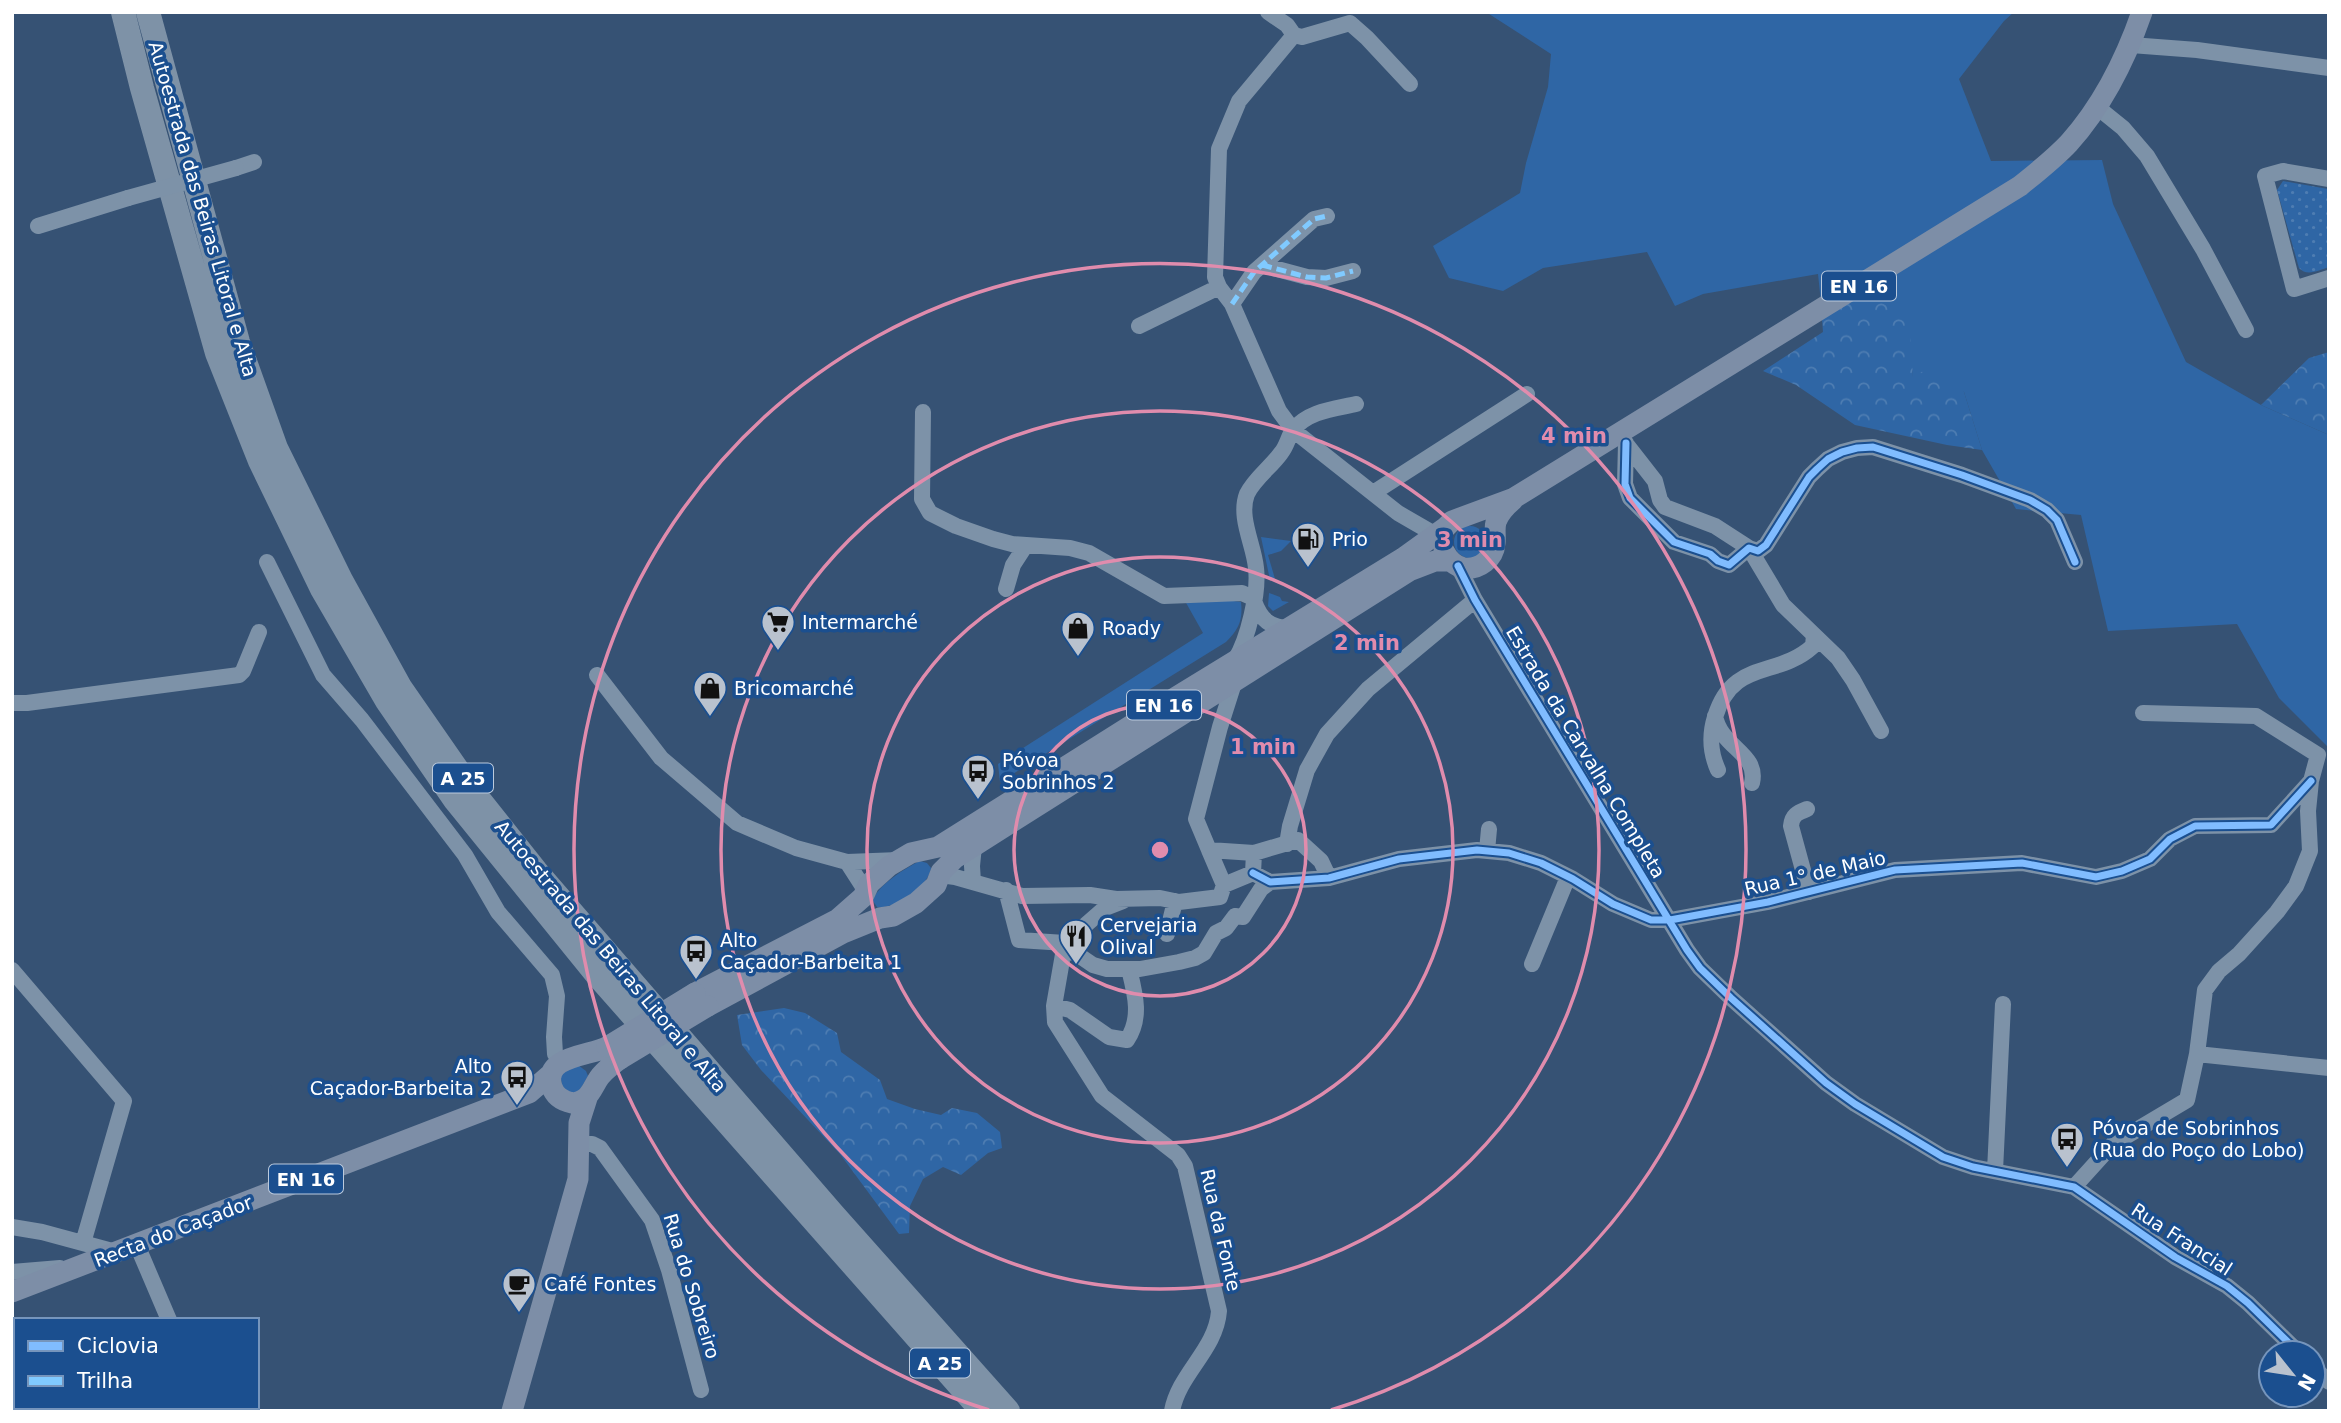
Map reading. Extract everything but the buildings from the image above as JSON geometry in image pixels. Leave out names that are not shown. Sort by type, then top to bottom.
[{"type":"highway","name":"Autoestrada das Beiras Litoral e Alta","points":[[123,12],[217,353],[260,461],[322,589],[387,701],[455,800],[597,975],[982,1411]]},
{"type":"highway","name":"Autoestrada das Beiras Litoral e Alta","points":[[148,12],[238,342],[276,448],[341,580],[400,687],[470,788],[536,872],[832,1214],[1008,1411]]},
{"type":"main road","name":"EN 16","points":[[702,1000],[842,933],[880,918],[893,916],[916,903],[936,885],[940,873],[955,858],[1197,706],[1234,672],[1290,628],[1403,558],[1452,520],[1514,498],[1622,439],[2020,186],[2068,144],[2097,107],[2118,73],[2142,12]]},
{"type":"main road","name":"EN 16","points":[[561,1077],[613,1053],[838,919],[889,866],[899,860],[911,853],[938,847],[1409,571],[1435,561],[1475,568],[1482,564],[1494,551],[1494,534],[1499,515],[1514,498]]},
{"type":"main road","points":[[1469,514],[1485,520],[1494,534]]},
{"type":"main road","points":[[1441,531],[1442,545],[1454,564]]},
{"type":"main road","points":[[925,851],[936,859],[940,873]]},
{"type":"main road","points":[[864,894],[868,910],[880,918]]},
{"type":"main road","name":"EN 16","points":[[592,1090],[613,1053]]},
{"type":"main road","points":[[512,1411],[572,1206],[578,1179],[581,1113],[592,1090],[593,1068],[582,1059],[561,1077]]},
{"type":"main road","points":[[561,1077],[572,1104],[592,1090]]},
{"type":"main road","points":[[561,1077],[578,1139]]},
{"type":"main road","name":"Recta do Caçador","points":[[12,1292],[529,1093],[561,1077]]},
{"type":"street","points":[[1268,12],[1294,34],[1303,37],[1350,23],[1410,84]]},
{"type":"street","points":[[1294,34],[1239,101],[1219,149],[1215,277],[1232,304],[1279,411],[1293,430],[1398,513],[1441,531]]},
{"type":"street","points":[[2131,45],[2197,50],[2329,68]]},
{"type":"street","points":[[2097,107],[2123,128],[2147,156],[2202,247],[2246,330]]},
{"type":"street","points":[[38,226],[254,162]]},
{"type":"street","points":[[2329,179],[2283,171],[2264,176],[2294,289],[2329,278]]},
{"type":"street","points":[[1232,304],[1254,272],[1314,219],[1327,216]]},
{"type":"street","points":[[1262,265],[1307,277],[1325,278],[1353,271]]},
{"type":"street","points":[[1139,326],[1219,287]]},
{"type":"street","points":[[1373,493],[1527,394]]},
{"type":"street","points":[[1235,916],[1222,891],[1196,819],[1234,672],[1248,632],[1256,584],[1256,567],[1245,516],[1245,503],[1248,492],[1283,451],[1293,430],[1309,415],[1356,404]]},
{"type":"street","points":[[923,412],[922,499],[930,513],[976,534],[1012,544],[1070,548],[1089,553],[1164,596],[1242,593],[1253,598],[1259,616],[1268,623],[1278,628],[1290,628]]},
{"type":"street","points":[[1622,439],[1655,481],[1660,500],[1665,507],[1715,526],[1758,551],[1766,545],[1809,477],[1828,459],[1849,450],[1873,447],[1962,475],[2029,500],[2047,510],[2057,520],[2075,562]]},
{"type":"street","points":[[1622,439],[1625,484],[1630,498],[1674,542],[1710,554],[1729,565],[1749,548]]},
{"type":"street","points":[[1398,513],[1406,526],[1409,541],[1403,558]]},
{"type":"street","points":[[1006,589],[1013,565],[1026,545]]},
{"type":"street","points":[[1749,548],[1783,605],[1838,658],[1881,731]]},
{"type":"street","points":[[267,562],[323,675],[362,720],[465,855],[498,912],[552,975],[557,996],[555,1054],[561,1077]]},
{"type":"street","name":"Estrada da Carvalha Completa","points":[[1454,564],[1681,940],[1707,976],[1826,1083],[1855,1104],[1943,1157],[2074,1187]]},
{"type":"street","points":[[1287,844],[1307,770],[1327,734],[1368,689],[1475,600],[1471,579],[1482,564]]},
{"type":"street","points":[[12,703],[239,675],[260,632]]},
{"type":"street","points":[[1718,770],[1711,754],[1711,734],[1723,697],[1734,682],[1747,675],[1806,653],[1813,646],[1814,635]]},
{"type":"street","points":[[597,675],[671,769],[737,823],[787,844],[846,862],[899,860]]},
{"type":"street","points":[[1197,706],[1214,716],[1220,727]]},
{"type":"street","points":[[2074,1187],[2113,1144],[2186,1100],[2197,1054],[2205,990],[2218,971],[2239,954],[2277,912],[2296,886],[2310,851],[2308,811],[2311,781],[2318,755],[2256,716],[2143,713]]},
{"type":"street","points":[[1716,716],[1718,728],[1725,738],[1751,764],[1754,773],[1752,783]]},
{"type":"street","name":"Rua 1° de Maio","points":[[1651,920],[1665,913],[1768,902],[1895,870],[2022,863],[2096,877],[2122,871],[2150,859],[2170,839],[2195,826],[2271,825],[2311,781]]},
{"type":"street","points":[[1807,809],[1796,814],[1791,826],[1810,892]]},
{"type":"street","points":[[1487,851],[1489,829]]},
{"type":"street","points":[[1209,850],[1254,853],[1298,840],[1321,861],[1329,878]]},
{"type":"street","points":[[973,881],[974,846]]},
{"type":"street","points":[[1253,873],[1270,882],[1329,878],[1399,859],[1487,851],[1541,863],[1613,904],[1667,928],[1681,940]]},
{"type":"street","points":[[1253,873],[1254,853]]},
{"type":"street","points":[[846,862],[864,894]]},
{"type":"street","points":[[940,873],[1022,896],[1090,895],[1196,901],[1222,891],[1253,873]]},
{"type":"street","points":[[1532,964],[1568,877]]},
{"type":"street","points":[[1235,916],[1243,917],[1261,889],[1270,882]]},
{"type":"street","points":[[1006,890],[1019,940],[1064,948],[1101,968],[1129,970],[1195,958],[1204,953],[1216,933],[1226,928],[1235,916]]},
{"type":"street","points":[[1128,899],[1105,908],[1064,948],[1054,1010],[1070,1010],[1109,1037],[1127,1040],[1137,1013],[1129,970]]},
{"type":"street","points":[[1167,934],[1175,901]]},
{"type":"street","points":[[12,970],[124,1101],[83,1243]]},
{"type":"street","points":[[1995,1171],[2003,1004]]},
{"type":"street","name":"Rua da Fonte","points":[[1054,1010],[1068,1045],[1102,1096],[1178,1155],[1185,1166],[1219,1311],[1218,1326],[1212,1339],[1179,1388],[1172,1411]]},
{"type":"street","points":[[2197,1054],[2329,1068]]},
{"type":"street","name":"Rua do Sobreiro","points":[[578,1139],[600,1148],[652,1220],[669,1270],[701,1390]]},
{"type":"street","name":"Rua Francial","points":[[2074,1187],[2175,1256],[2227,1286],[2285,1339]]},
{"type":"street","points":[[12,1227],[42,1232],[116,1252]]},
{"type":"street","points":[[137,1245],[168,1318]]},
{"type":"street","points":[[12,1272],[83,1265]]},
{"type":"green space","points":[[1486,12],[2014,12],[1959,79],[1991,161],[2102,160],[2113,204],[2186,362],[2261,405],[2329,435],[2329,748],[2279,698],[2237,624],[2108,631],[2081,515],[2016,509],[1982,450],[1964,392],[1913,378],[1910,351],[1875,298],[1820,293],[1818,274],[1703,294],[1675,306],[1647,252],[1543,268],[1503,291],[1449,278],[1433,246],[1520,193],[1548,87],[1551,54]]},
{"type":"green space","points":[[2283,181],[2328,189],[2329,267],[2309,272],[2299,268],[2277,190]]},
{"type":"green space","points":[[1820,293],[1875,298],[1909,320],[1913,377],[1935,364],[1964,392],[1982,450],[1855,425],[1796,385],[1763,371],[1823,332]]},
{"type":"green space","points":[[2329,352],[2329,435],[2261,405],[2309,358]]},
{"type":"green space","points":[[1470,526],[1481,531],[1486,542],[1481,553],[1470,558],[1459,553],[1454,542],[1459,531]]},
{"type":"green space","points":[[1261,537],[1291,541],[1281,551],[1268,555],[1275,579],[1270,580]]},
{"type":"green space","points":[[1269,593],[1289,602],[1273,611],[1268,606]]},
{"type":"green space","points":[[1185,601],[1241,602],[1241,619],[1226,642],[1000,782],[998,764],[1203,633]]},
{"type":"green space","points":[[920,861],[931,868],[918,889],[893,905],[877,907],[873,901],[880,889],[900,872]]},
{"type":"green space","points":[[784,1008],[805,1013],[837,1033],[841,1052],[880,1080],[887,1099],[941,1115],[952,1108],[977,1113],[1000,1132],[1002,1148],[988,1153],[961,1175],[943,1167],[923,1179],[910,1206],[909,1233],[899,1234],[840,1154],[761,1070],[742,1045],[737,1015]]},
{"type":"green space","points":[[578,1065],[588,1076],[577,1095],[563,1091],[560,1073]]},
{"type":"green space","points":[[12,1387],[14,1409],[132,1409],[131,1411],[12,1411]]},
{"type":"marked path","points":[[1232,304],[1254,272],[1314,219],[1327,216]]},
{"type":"marked path","points":[[1262,265],[1307,277],[1326,278],[1353,271]]},
{"type":"cycle path","points":[[1626,443],[1625,484],[1630,498],[1674,542],[1710,554],[1729,565],[1749,548],[1758,551],[1766,545],[1809,477],[1828,459],[1842,452],[1873,447],[2030,500],[2057,520],[2075,562]]},
{"type":"cycle path","points":[[1458,566],[1475,600],[1687,950],[1700,968],[1731,998],[1826,1083],[1855,1104],[1943,1157],[1973,1167],[2074,1187],[2175,1257],[2227,1286],[2285,1339]]},
{"type":"cycle path","points":[[1253,873],[1270,882],[1329,878],[1399,859],[1477,850],[1509,853],[1541,863],[1613,904],[1651,920],[1670,920],[1768,902],[1895,870],[2022,863],[2096,877],[2122,871],[2150,859],[2170,839],[2195,826],[2271,825],[2311,781]]},
{"type":"place","name":"Prio","points":[[1308,569]]},
{"type":"place","name":"Intermarché","points":[[778,652]]},
{"type":"place","name":"Roady","points":[[1078,658]]},
{"type":"place","name":"Bricomarché","points":[[710,718]]},
{"type":"place","name":"Póvoa Sobrinhos 2","points":[[978,801]]},
{"type":"place","name":"Cervejaria Olival","points":[[1076,966]]},
{"type":"place","name":"Alto Caçador-Barbeita 1","points":[[696,981]]},
{"type":"place","name":"Alto Caçador-Barbeita 2","points":[[517,1107]]},
{"type":"place","name":"Póvoa de Sobrinhos (Rua do Poço do Lobo)","points":[[2067,1169]]},
{"type":"place","name":"Café Fontes","points":[[519,1314]]}]
